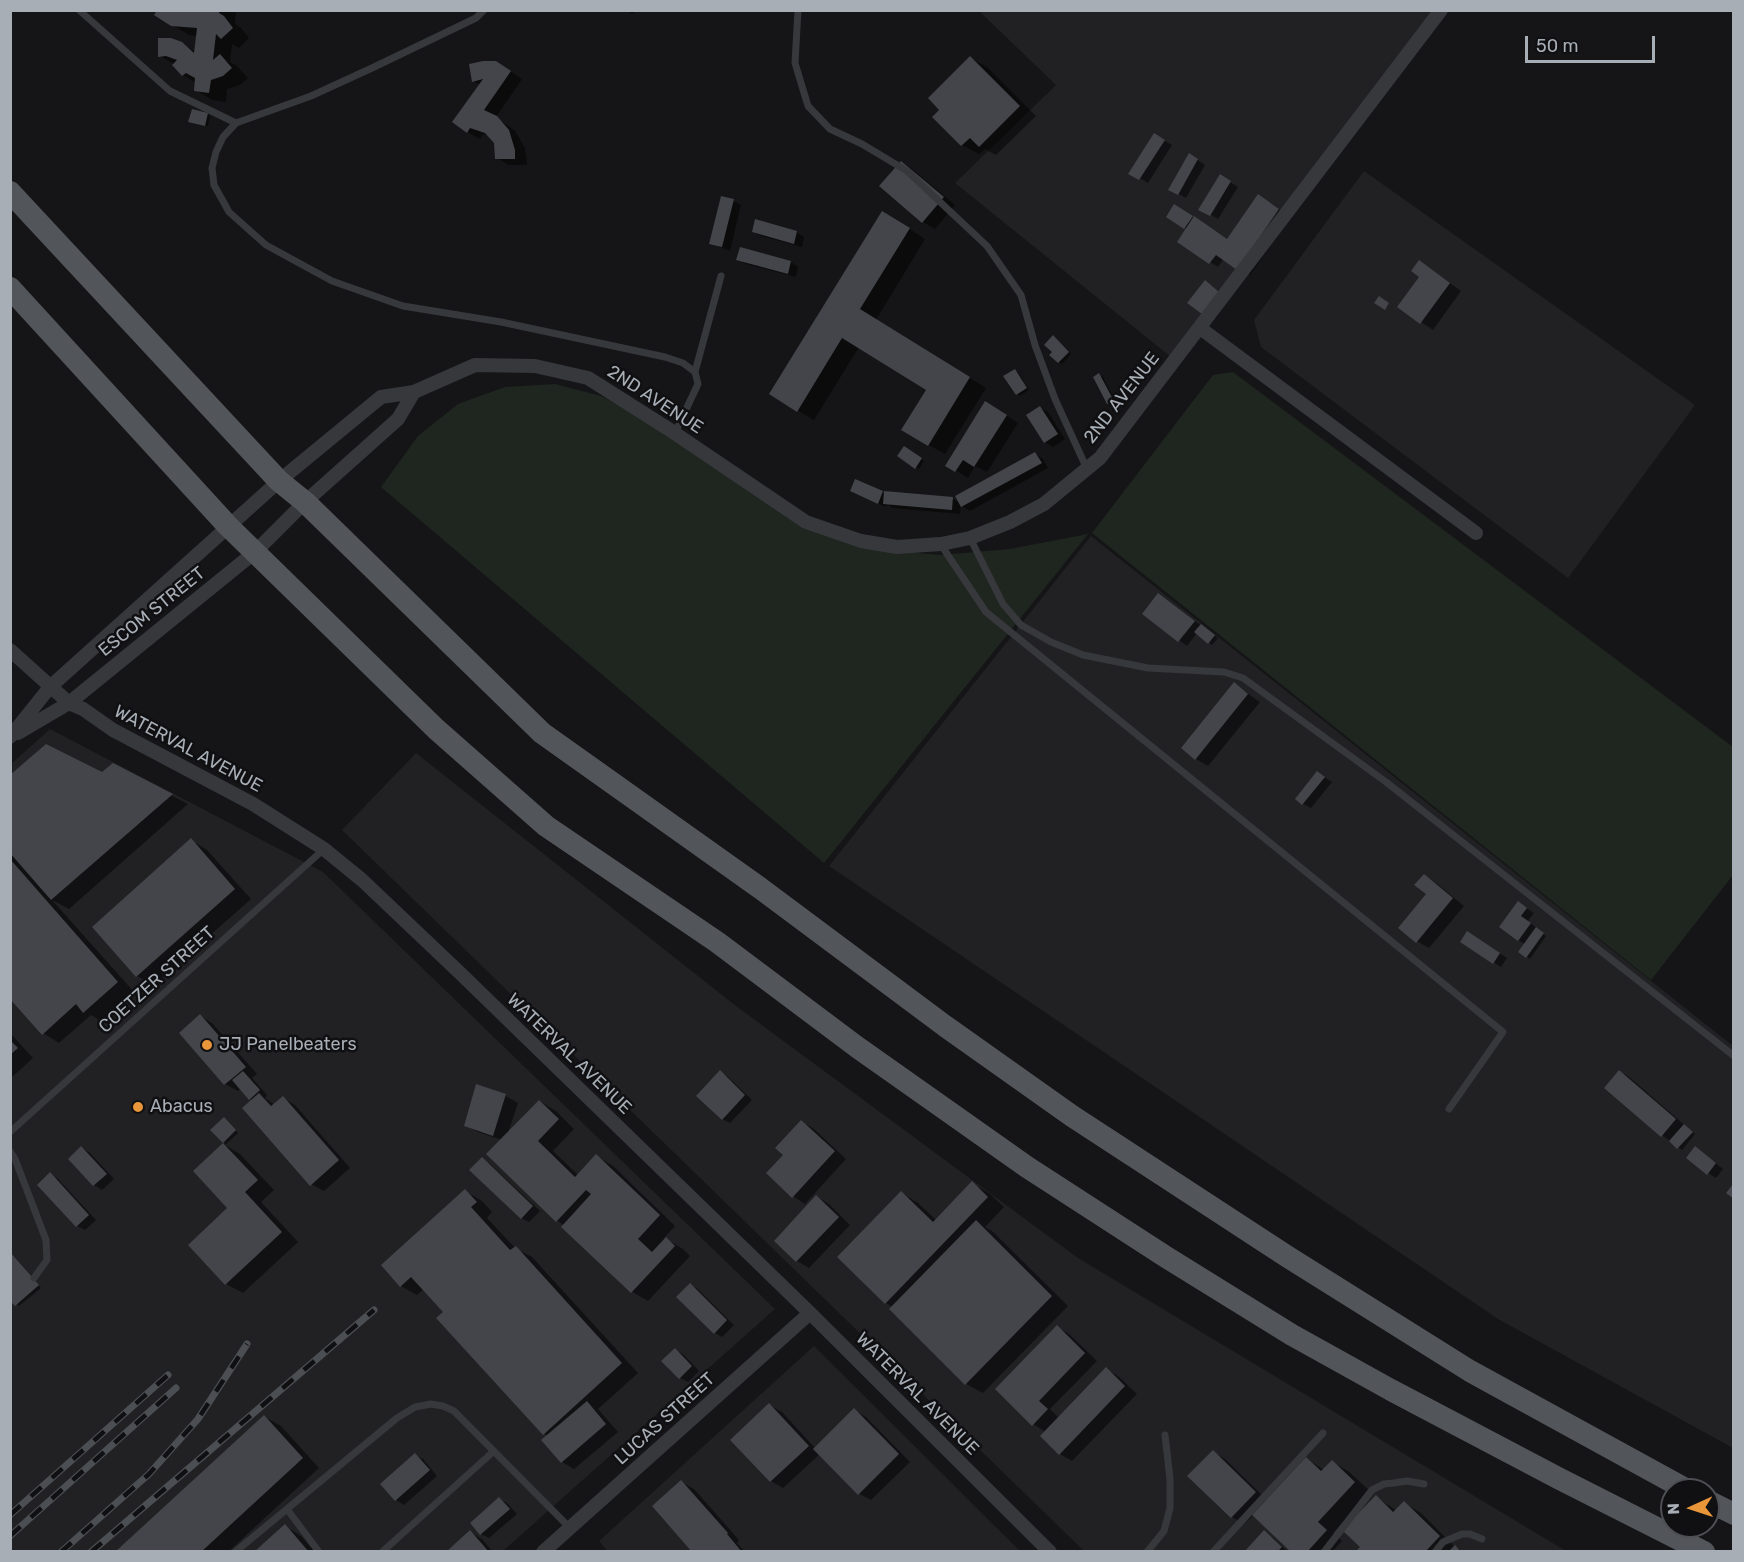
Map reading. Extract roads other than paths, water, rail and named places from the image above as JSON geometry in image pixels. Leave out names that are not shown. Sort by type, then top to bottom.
[{"type":"main road","points":[[10,192],[279,481],[305,502],[542,733],[760,888],[1072,1116],[1288,1257],[1470,1371],[1665,1478]]},
{"type":"main road","points":[[10,288],[228,526],[436,729],[546,826],[717,942],[857,1047],[1027,1167],[1166,1257],[1292,1335],[1558,1478],[1698,1550]]},
{"type":"main road","points":[[1720,1507],[1734,1514]]},
{"type":"street","name":"2ND AVENUE","points":[[279,481],[381,397],[414,392],[475,366],[535,366],[588,378],[675,433],[806,522],[861,541],[897,547],[940,544],[970,538],[1010,522],[1044,504],[1100,458],[1441,10]]},
{"type":"street","points":[[1200,327],[1476,533]]},
{"type":"street","points":[[305,502],[398,419],[414,392]]},
{"type":"street","name":"ESCOM STREET","points":[[11,737],[50,687],[279,481]]},
{"type":"street","name":"ESCOM STREET","points":[[11,737],[69,703],[255,552],[305,502]]},
{"type":"street","name":"WATERVAL AVENUE","points":[[10,650],[69,703],[83,709],[113,730],[253,804],[324,849],[362,880],[810,1313],[1050,1551]]},
{"type":"street","name":"LUCAS STREET","points":[[543,1551],[810,1313]]},
{"type":"lane","points":[[78,10],[170,91],[236,123]]},
{"type":"lane","points":[[484,10],[476,18],[311,96],[236,123],[223,137],[212,168],[214,185],[229,212],[266,245],[303,266],[332,281],[403,306],[501,322],[665,357],[683,363],[695,372]]},
{"type":"lane","points":[[798,10],[795,63],[808,106],[830,129],[862,144],[907,171],[987,246],[1021,295],[1035,345],[1055,399],[1087,468]]},
{"type":"lane","points":[[675,433],[698,384],[695,372],[721,276]]},
{"type":"lane","points":[[970,538],[1003,604],[1021,625],[1051,642],[1083,655],[1148,668],[1224,672],[1243,678],[1386,782],[1734,1056]]},
{"type":"lane","points":[[940,544],[986,612],[1503,1032],[1449,1109]]},
{"type":"lane","name":"COETZER STREET","points":[[10,1132],[324,849]]},
{"type":"lane","points":[[10,1151],[46,1240],[47,1260],[34,1278]]},
{"type":"lane","points":[[235,1551],[397,1418],[415,1407],[431,1404],[453,1411],[570,1528]]},
{"type":"lane","points":[[1214,1551],[1323,1433]]},
{"type":"lane","points":[[1147,1551],[1164,1531],[1170,1508],[1170,1479],[1165,1435]]},
{"type":"lane","points":[[382,1551],[494,1451]]},
{"type":"lane","points":[[1323,1551],[1372,1490],[1394,1482],[1407,1481],[1424,1484]]},
{"type":"lane","points":[[287,1509],[319,1551]]},
{"type":"lane","points":[[1435,1551],[1452,1536],[1470,1534],[1482,1539]]},
{"type":"railway","points":[[91,1552],[374,1310]]},
{"type":"railway","points":[[61,1552],[149,1474],[198,1419],[247,1344]]},
{"type":"railway","points":[[10,1515],[168,1375]]},
{"type":"railway","points":[[10,1536],[176,1388]]},
{"type":"place","name":"JJ Panelbeaters","points":[[207,1045]]},
{"type":"place","name":"Abacus","points":[[138,1107]]}]
